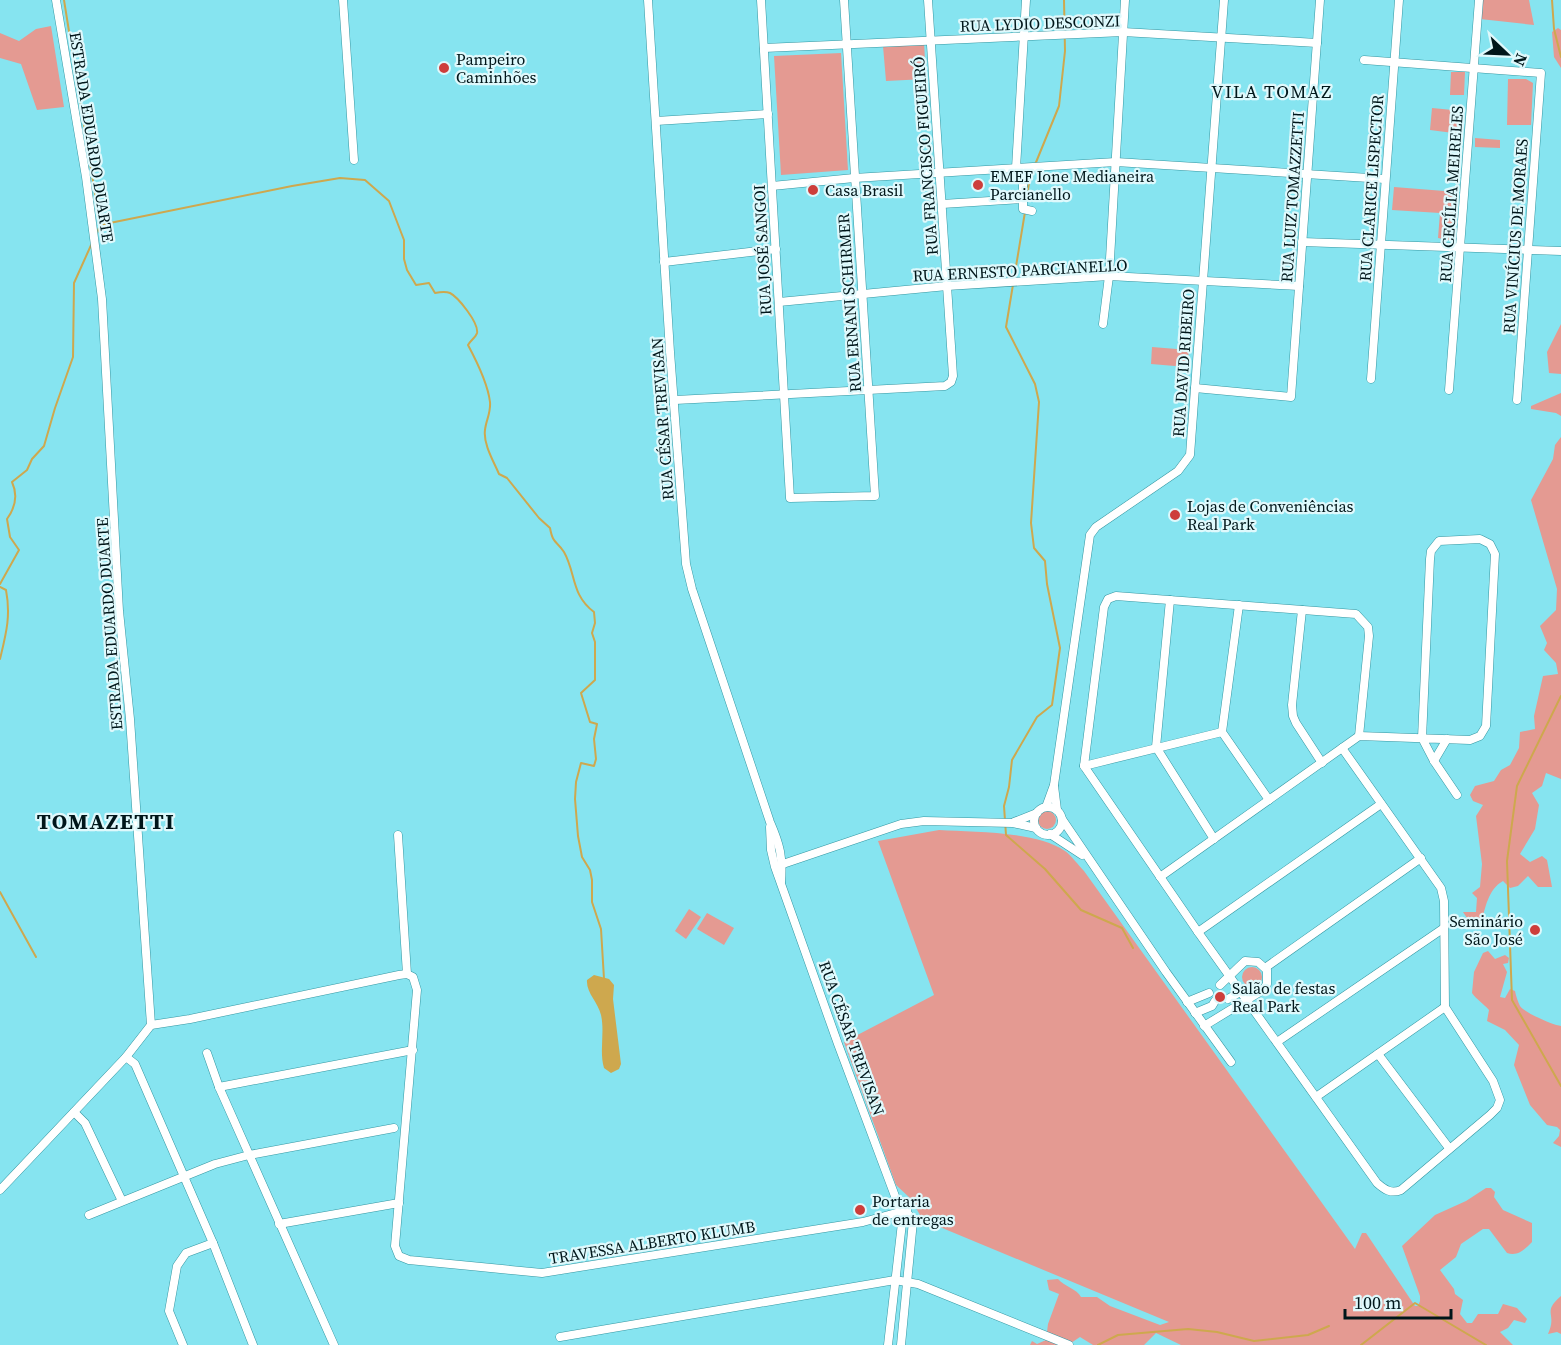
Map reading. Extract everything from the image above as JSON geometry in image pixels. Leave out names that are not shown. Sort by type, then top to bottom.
[{"type":"street","name":"ESTRADA EDUARDO DUARTE","points":[[56,0],[86,177],[102,300],[119,611],[131,730],[152,1025]]},
{"type":"street","points":[[343,0],[354,160]]},
{"type":"street","name":"RUA CÉSAR TREVISAN","points":[[648,0],[664,262],[689,581],[770,822],[780,844],[779,866],[782,882],[838,1044],[902,1209]]},
{"type":"street","name":"RUA JOSÉ SANGOI","points":[[760,0],[790,498]]},
{"type":"street","name":"RUA ERNANI SCHIRMER","points":[[790,498],[875,496],[844,0]]},
{"type":"street","name":"RUA FRANCISCO FIGUEIRÓ","points":[[868,390],[945,386],[951,382],[953,376],[928,0]]},
{"type":"street","points":[[1026,0],[1019,168],[1023,209],[1032,210]]},
{"type":"street","points":[[1103,324],[1109,276],[1125,0]]},
{"type":"street","name":"RUA DAVID RIBEIRO","points":[[1046,807],[1054,785],[1090,535],[1096,527],[1178,471],[1190,455],[1224,0]]},
{"type":"street","name":"RUA LUIZ TOMAZZETTI","points":[[1195,388],[1291,397],[1320,0]]},
{"type":"street","name":"RUA CLARICE LISPECTOR","points":[[1371,379],[1399,0]]},
{"type":"street","name":"RUA CECÍLIA MEIRELES","points":[[1449,390],[1479,0]]},
{"type":"street","name":"RUA LYDIO DESCONZI","points":[[764,48],[1123,32],[1317,43]]},
{"type":"street","points":[[1364,60],[1474,67]]},
{"type":"street","name":"RUA VINÍCIUS DE MORAES","points":[[1474,67],[1541,74],[1517,400]]},
{"type":"street","points":[[656,121],[768,114]]},
{"type":"street","points":[[772,186],[854,178],[1116,162],[1385,179]]},
{"type":"street","points":[[942,204],[1023,199]]},
{"type":"street","points":[[1302,243],[1561,250]]},
{"type":"street","points":[[664,262],[776,249]]},
{"type":"street","name":"RUA ERNESTO PARCIANELLO","points":[[779,302],[947,286],[1109,276],[1299,286]]},
{"type":"street","points":[[675,400],[868,390]]},
{"type":"street","points":[[1161,877],[1359,736],[1422,738],[1447,739],[1476,739],[1484,732],[1495,554],[1490,544],[1480,540],[1439,541],[1431,551],[1422,738],[1434,761],[1457,795]]},
{"type":"street","points":[[1342,748],[1441,888],[1444,901],[1445,1007],[1493,1081],[1500,1100],[1497,1108],[1490,1115],[1401,1190],[1388,1192],[1377,1183],[1246,1000],[1084,766],[1104,607],[1108,599],[1116,596],[1356,614],[1368,627],[1369,636],[1359,736]]},
{"type":"street","points":[[1170,600],[1156,747],[1214,839]]},
{"type":"street","points":[[1239,605],[1222,732],[1269,800]]},
{"type":"street","points":[[1302,610],[1292,705],[1293,716],[1322,763]]},
{"type":"street","points":[[1084,766],[1222,732]]},
{"type":"street","points":[[1434,761],[1447,739]]},
{"type":"street","name":"RUA DAVID RIBEIRO","points":[[1054,785],[1057,810]]},
{"type":"street","points":[[1198,932],[1381,804]]},
{"type":"street","points":[[1013,823],[1046,807],[1057,810],[1086,857],[1231,1062]]},
{"type":"street","points":[[1036,828],[1034,818],[1037,813]]},
{"type":"street","points":[[779,866],[901,824],[924,821],[1013,823],[1050,834],[1059,830],[1062,819]]},
{"type":"street","points":[[1050,834],[1086,857]]},
{"type":"street","points":[[398,835],[407,974]]},
{"type":"street","points":[[1265,968],[1421,858]]},
{"type":"street","points":[[1277,1042],[1444,928]]},
{"type":"street","points":[[1204,1026],[1263,990],[1269,977],[1265,968],[1258,962],[1245,961],[1220,984]]},
{"type":"street","points":[[0,1190],[126,1057],[152,1025],[407,974],[413,976],[417,990],[399,1203],[279,1224]]},
{"type":"street","points":[[1227,997],[1239,990]]},
{"type":"street","points":[[1187,1002],[1209,993]]},
{"type":"street","points":[[1195,1013],[1215,1004]]},
{"type":"street","points":[[1316,1097],[1445,1007]]},
{"type":"street","points":[[219,1087],[412,1050]]},
{"type":"street","points":[[207,1053],[219,1087],[334,1345]]},
{"type":"street","points":[[1378,1054],[1449,1148]]},
{"type":"street","points":[[126,1057],[135,1064],[185,1175],[253,1345]]},
{"type":"street","points":[[74,1112],[85,1123],[122,1201]]},
{"type":"street","points":[[89,1215],[215,1164],[249,1155],[394,1128]]},
{"type":"street","name":"TRAVESSA ALBERTO KLUMB","points":[[399,1203],[395,1246],[399,1256],[409,1260],[542,1273],[862,1222],[902,1209]]},
{"type":"street","points":[[888,1345],[902,1209]]},
{"type":"street","points":[[901,1345],[913,1221],[902,1209]]},
{"type":"street","points":[[183,1345],[169,1311],[177,1266],[186,1254],[213,1243]]},
{"type":"street","points":[[560,1337],[895,1280],[907,1281],[1069,1345]]},
{"type":"shaded area","points":[[1482,0],[1529,0],[1534,25],[1480,19]]},
{"type":"shaded area","points":[[51,26],[64,107],[37,110],[21,64],[0,58],[0,33],[19,41],[36,29]]},
{"type":"shaded area","points":[[1558,28],[1561,30],[1561,68],[1554,57],[1552,32]]},
{"type":"shaded area","points":[[924,42],[926,79],[886,81],[883,46]]},
{"type":"shaded area","points":[[841,53],[848,170],[781,175],[774,56]]},
{"type":"shaded area","points":[[1451,72],[1465,72],[1464,95],[1450,95]]},
{"type":"shaded area","points":[[1508,79],[1526,79],[1533,83],[1531,125],[1507,125]]},
{"type":"shaded area","points":[[1432,108],[1463,111],[1461,134],[1430,130]]},
{"type":"shaded area","points":[[1475,138],[1500,140],[1500,148],[1475,147]]},
{"type":"shaded area","points":[[1394,187],[1457,192],[1453,241],[1438,238],[1440,213],[1392,210]]},
{"type":"shaded area","points":[[1561,324],[1561,374],[1549,373],[1547,352]]},
{"type":"shaded area","points":[[1152,347],[1189,350],[1187,367],[1151,364]]},
{"type":"shaded area","points":[[1561,393],[1561,416],[1531,409],[1531,406]]},
{"type":"shaded area","points":[[1561,437],[1561,779],[1546,773],[1542,786],[1532,793],[1539,805],[1535,829],[1520,854],[1530,862],[1542,856],[1547,860],[1552,887],[1538,887],[1528,876],[1518,886],[1510,888],[1503,881],[1491,894],[1481,924],[1478,926],[1469,921],[1463,912],[1476,912],[1477,898],[1472,893],[1480,887],[1482,864],[1476,816],[1483,805],[1473,801],[1470,795],[1475,786],[1494,781],[1501,770],[1510,765],[1519,748],[1520,732],[1535,729],[1534,716],[1543,676],[1558,674],[1556,663],[1544,650],[1547,643],[1540,626],[1556,610],[1557,589],[1531,500],[1553,459],[1555,445]]},
{"type":"shaded area","points":[[1047,811],[1053,814],[1056,820],[1053,826],[1047,829],[1041,826],[1038,820],[1041,814]]},
{"type":"shaded area","points":[[939,830],[1021,836],[1053,844],[1070,855],[1084,871],[1355,1249],[1362,1233],[1366,1233],[1415,1306],[1418,1306],[1420,1296],[1402,1246],[1435,1215],[1466,1201],[1486,1188],[1491,1188],[1503,1210],[1532,1223],[1532,1242],[1521,1252],[1507,1253],[1489,1229],[1483,1229],[1461,1244],[1456,1257],[1440,1270],[1454,1289],[1455,1294],[1463,1300],[1460,1314],[1467,1323],[1472,1323],[1478,1314],[1498,1314],[1503,1304],[1517,1308],[1527,1319],[1525,1323],[1514,1320],[1508,1328],[1500,1332],[1513,1345],[1181,1345],[1156,1333],[1144,1345],[1093,1345],[1080,1337],[1068,1345],[1030,1345],[1032,1341],[1037,1344],[1046,1340],[1048,1324],[1059,1294],[1049,1290],[1047,1280],[1058,1279],[1081,1297],[1097,1297],[1110,1306],[1160,1325],[1169,1322],[923,1220],[910,1198],[896,1185],[844,1042],[934,995],[878,841]]},
{"type":"shaded area","points":[[689,909],[701,917],[686,939],[675,931]]},
{"type":"shaded area","points":[[707,913],[734,928],[724,945],[697,929]]},
{"type":"shaded area","points":[[1488,951],[1495,959],[1505,955],[1509,958],[1508,963],[1503,964],[1507,972],[1500,997],[1505,998],[1510,989],[1515,991],[1523,1009],[1561,1026],[1561,1147],[1553,1143],[1559,1136],[1560,1130],[1547,1125],[1530,1105],[1514,1065],[1519,1045],[1505,1030],[1487,1021],[1489,1010],[1472,993],[1474,972],[1483,953]]},
{"type":"shaded area","points":[[1248,967],[1256,967],[1262,973],[1262,981],[1256,987],[1248,987],[1242,981],[1242,973]]},
{"type":"shaded area","points":[[594,975],[609,979],[614,985],[613,999],[621,1064],[619,1069],[611,1073],[604,1068],[601,1015],[587,985],[587,980]]},
{"type":"shaded area","points":[[1561,1296],[1561,1334],[1557,1332],[1548,1334],[1551,1327],[1552,1306]]},
{"type":"waterway","points":[[64,0],[100,225],[97,233]]},
{"type":"waterway","points":[[1026,201],[1030,177],[1059,106],[1065,51],[1064,0]]},
{"type":"waterway","points":[[1552,0],[1554,29],[1561,57]]},
{"type":"waterway","points":[[100,225],[292,186],[340,178],[365,180],[389,201],[404,240],[404,259],[407,270],[416,285],[429,283],[435,293],[450,293],[463,305],[477,329],[476,336],[468,345],[489,395],[490,410],[485,435],[489,453],[499,474],[507,478],[539,518],[550,528],[554,539],[568,560],[581,598],[594,612],[595,623],[592,633],[595,642],[595,680],[581,693],[590,722],[597,724],[594,739],[596,759],[594,766],[581,763],[576,782],[575,799],[582,857],[590,870],[592,902],[601,929],[604,979]]},
{"type":"waterway","points":[[1025,212],[1006,327],[1035,384],[1039,402],[1031,523],[1034,548],[1045,561],[1047,584],[1060,648],[1052,705],[1037,717],[1012,760],[1004,806],[1006,835],[1045,869],[1081,910],[1122,928],[1133,948]]},
{"type":"waterway","points":[[0,584],[19,550],[10,537],[7,519],[15,501],[12,482],[27,470],[32,459],[44,446],[73,357],[74,283],[92,243]]},
{"type":"waterway","points":[[0,587],[6,590],[8,608],[6,633],[0,659]]},
{"type":"waterway","points":[[1561,696],[1517,786],[1507,861],[1512,1000],[1561,1086]]},
{"type":"waterway","points":[[0,892],[36,957]]},
{"type":"waterway","points":[[1361,1345],[1415,1303],[1486,1345]]},
{"type":"waterway","points":[[1098,1345],[1118,1335],[1188,1329],[1217,1332],[1254,1341],[1308,1335],[1329,1326]]},
{"type":"tunnel","points":[[1215,1001],[1226,995]]},
{"type":"place","name":"Pampeiro Caminhões","points":[[444,68]]},
{"type":"place","name":"EMEF Ione Medianeira Parcianello","points":[[978,185]]},
{"type":"place","name":"Casa Brasil","points":[[813,190]]},
{"type":"place","name":"Lojas de Conveniências Real Park","points":[[1175,515]]},
{"type":"place","name":"Seminário São José","points":[[1535,930]]},
{"type":"place","name":"Salão de festas Real Park","points":[[1220,997]]},
{"type":"place","name":"Portaria de entregas","points":[[860,1210]]},
{"type":"district","name":"VILA TOMAZ","points":[[1272,91]]},
{"type":"district","name":"TOMAZETTI","points":[[106,821]]}]
